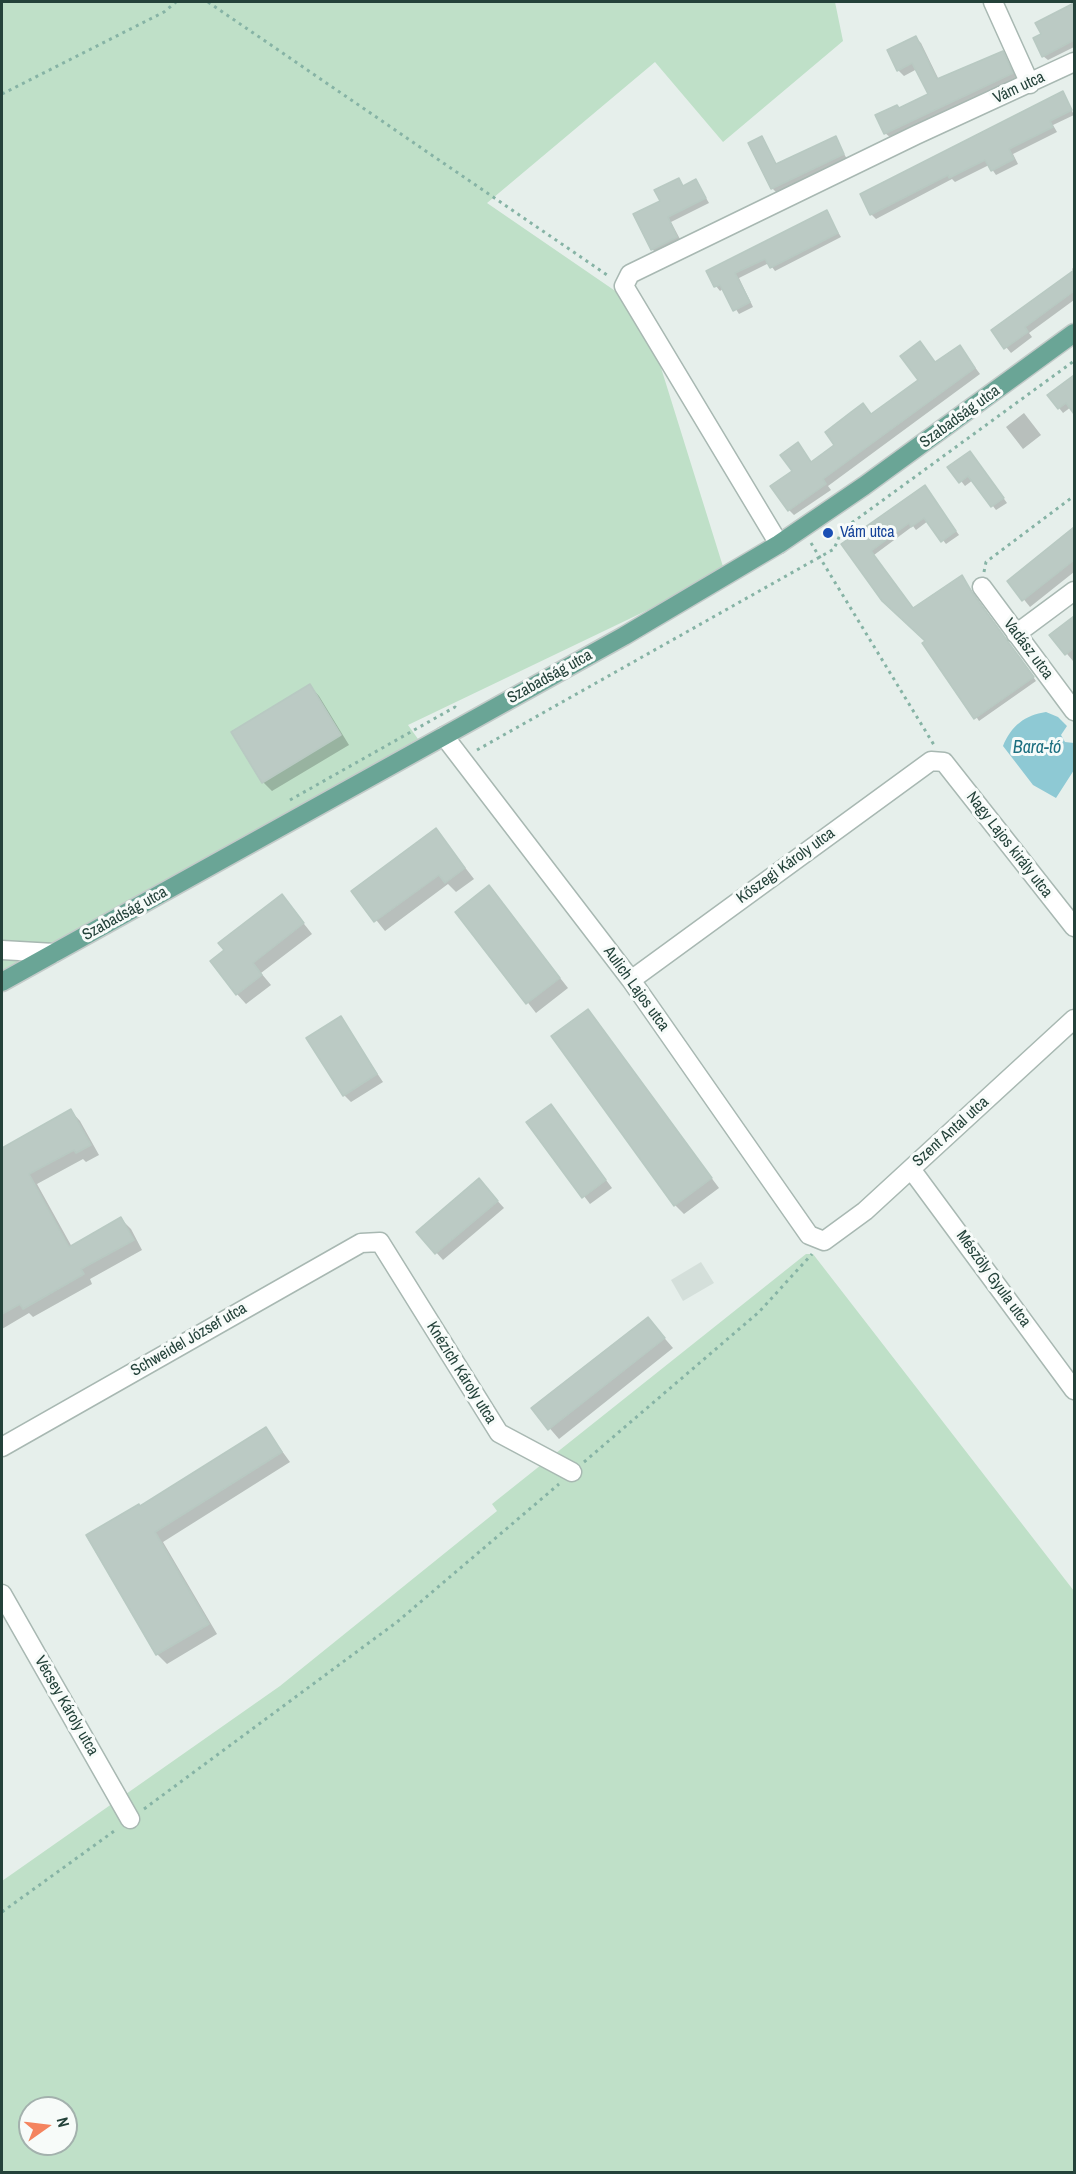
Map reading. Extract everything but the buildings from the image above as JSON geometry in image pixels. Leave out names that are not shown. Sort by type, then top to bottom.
[{"type":"main road","name":"Szabadság utca","points":[[2,982],[444,736],[779,544],[1074,333]]},
{"type":"street","points":[[993,2],[1030,84]]},
{"type":"street","name":"Vám utca","points":[[624,286],[630,274],[916,135],[1074,62]]},
{"type":"street","points":[[624,286],[779,544]]},
{"type":"street","name":"Vadász utca","points":[[982,587],[1074,711]]},
{"type":"street","points":[[1016,634],[1074,591]]},
{"type":"street","name":"Aulich Lajos utca","points":[[444,736],[631,980],[809,1235],[824,1241]]},
{"type":"street","name":"Kőszegi Károly utca","points":[[631,980],[931,761],[944,762]]},
{"type":"street","name":"Nagy Lajos király utca","points":[[944,762],[1074,927]]},
{"type":"street","points":[[2,950],[54,953]]},
{"type":"street","name":"Szent Antal utca","points":[[824,1241],[865,1211],[1074,1019]]},
{"type":"street","name":"Mészöly Gyula utca","points":[[911,1169],[1074,1390]]},
{"type":"street","name":"Knézich Károly utca","points":[[380,1242],[499,1432],[572,1472]]},
{"type":"street","name":"Schweidel József utca","points":[[2,1447],[361,1243],[380,1242]]},
{"type":"street","name":"Vécsey Károly utca","points":[[2,1594],[130,1819]]},
{"type":"path","points":[[2,94],[164,12],[176,2]]},
{"type":"path","points":[[208,2],[624,286]]},
{"type":"path","points":[[463,759],[834,549],[842,530],[1074,361]]},
{"type":"path","points":[[982,587],[986,562],[1074,496]]},
{"type":"path","points":[[801,530],[944,762]]},
{"type":"path","points":[[281,805],[455,707]]},
{"type":"path","points":[[2,1912],[397,1622],[759,1311],[824,1241]]},
{"type":"shaded area","points":[[701,1262],[714,1283],[683,1301],[671,1280]]},
{"type":"green space","points":[[2,2],[835,2],[843,41],[723,142],[655,62],[487,203],[643,310],[725,573],[408,725],[418,739],[2,973]]},
{"type":"green space","points":[[806,1254],[813,1254],[1074,1591],[1074,2172],[2,2172],[2,1881],[280,1686],[497,1511],[492,1504]]},
{"type":"water","name":"Bara-tó","points":[[1046,712],[1058,717],[1067,726],[1061,735],[1065,742],[1074,743],[1074,770],[1056,798],[1033,785],[1003,746],[1010,733],[1025,719]]},
{"type":"place","name":"Vám utca","points":[[828,533]]}]
